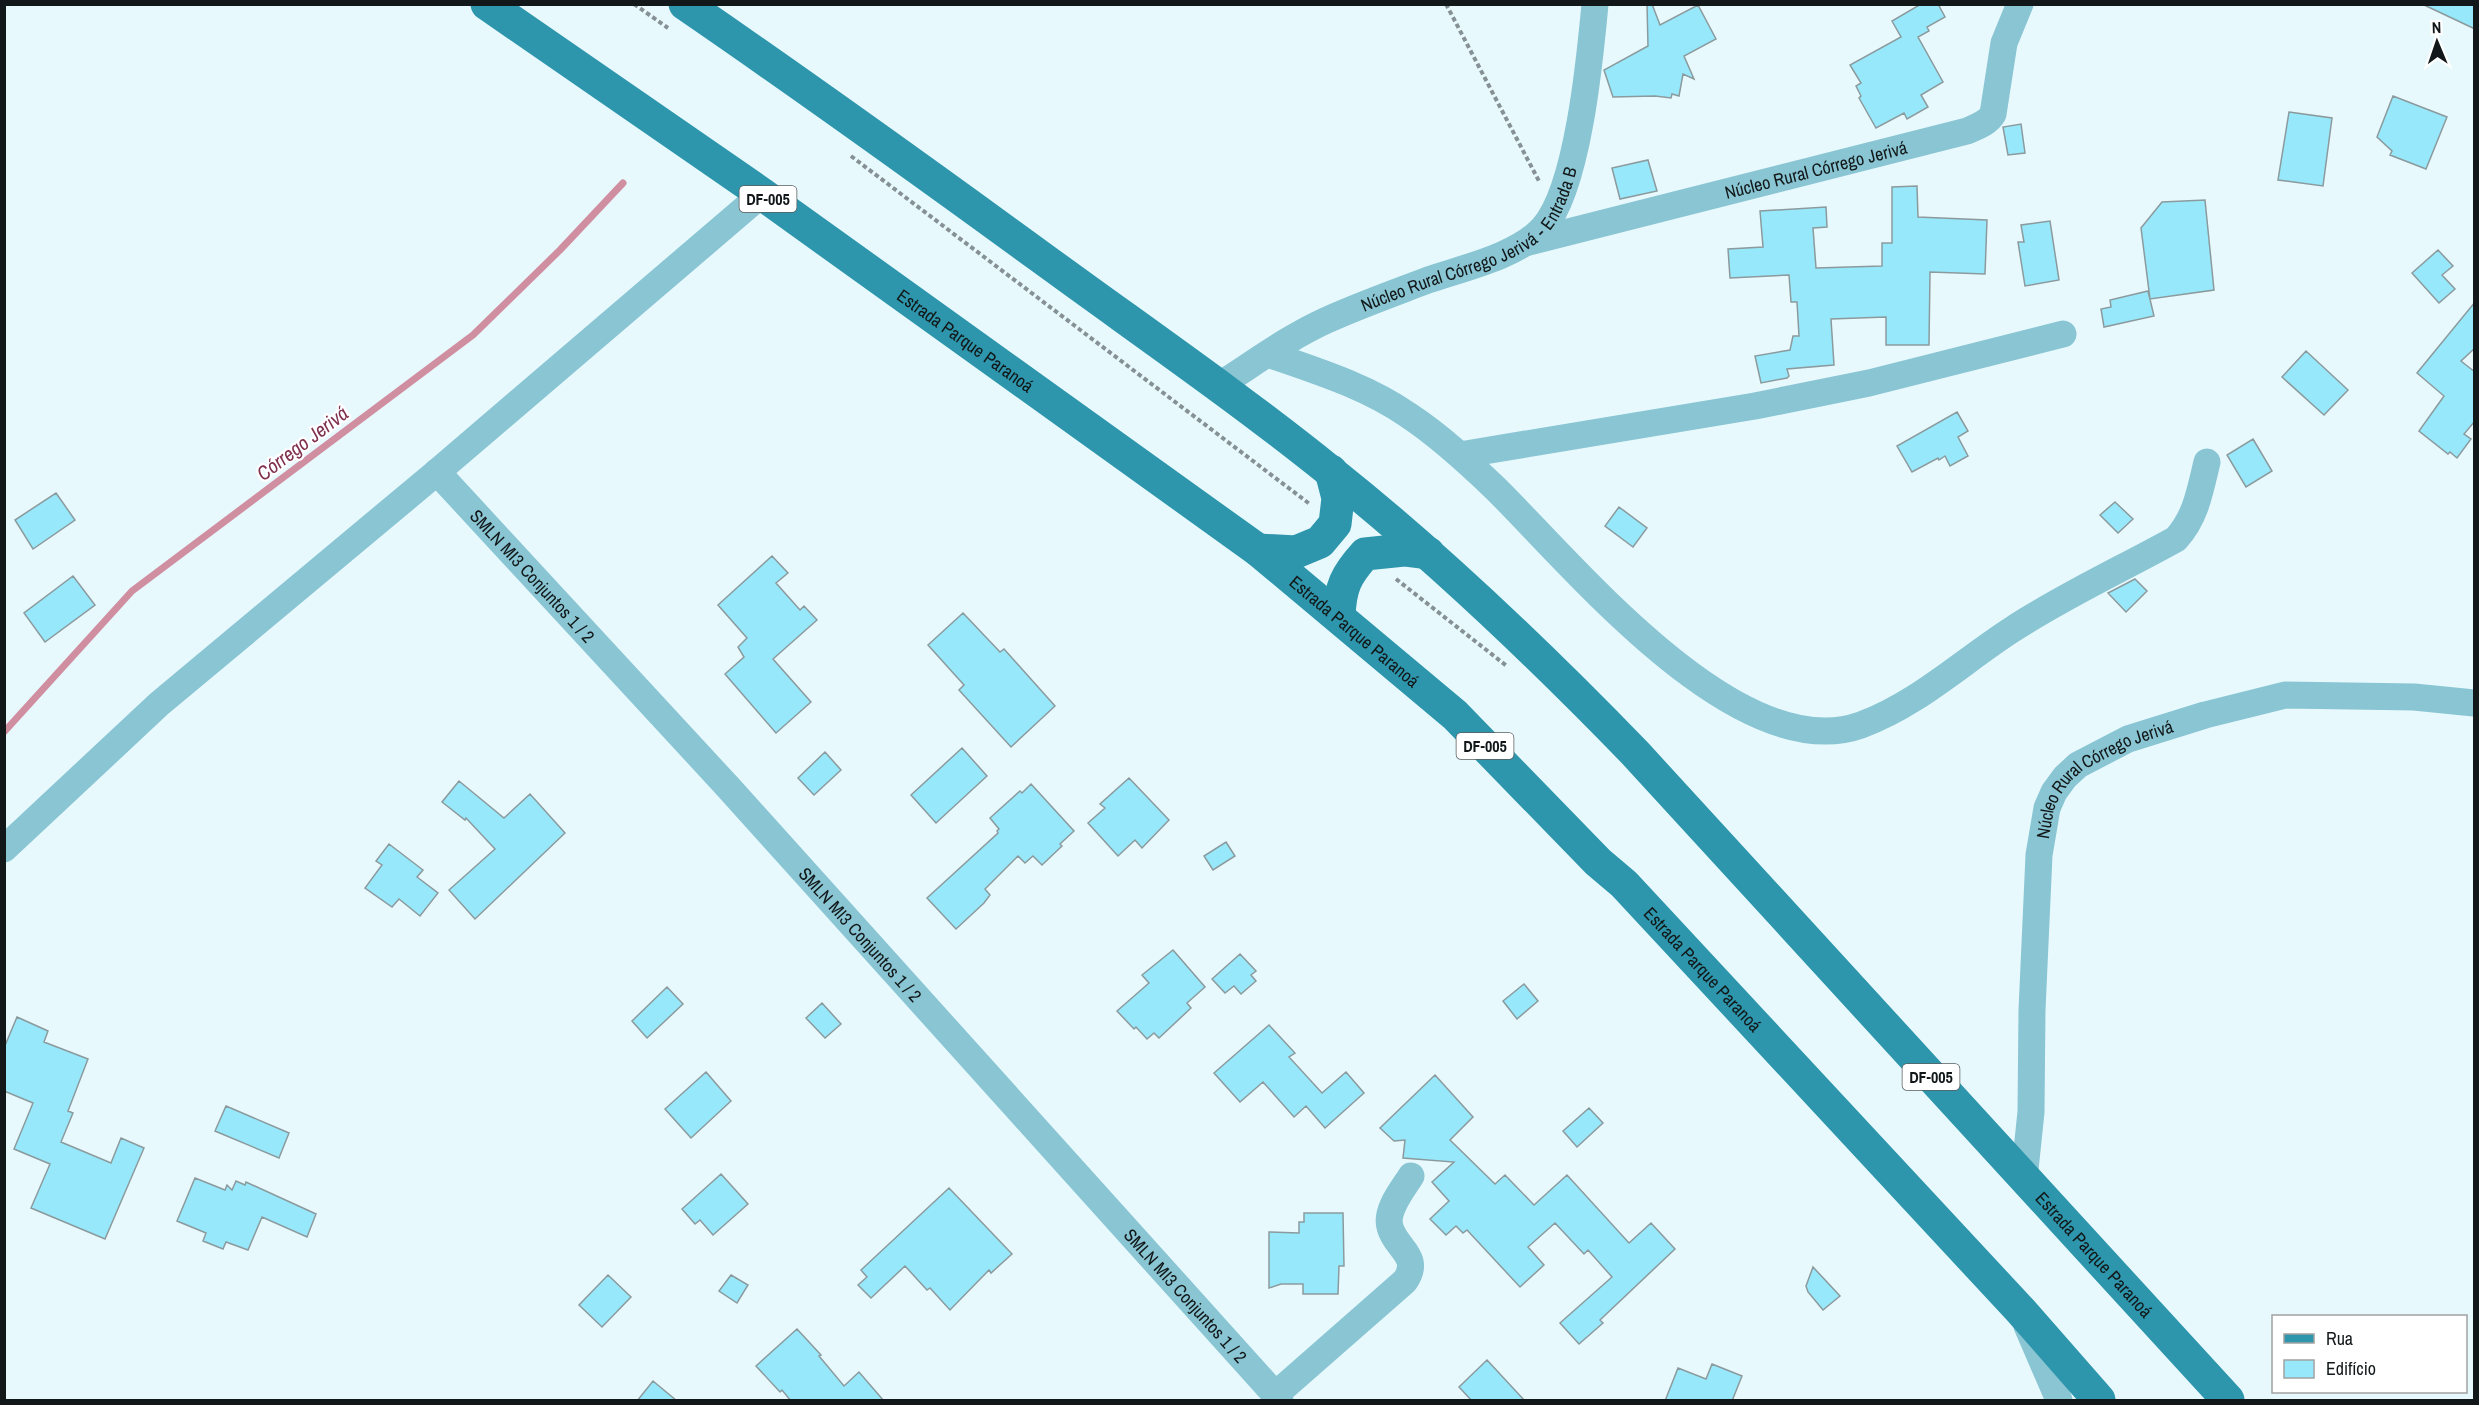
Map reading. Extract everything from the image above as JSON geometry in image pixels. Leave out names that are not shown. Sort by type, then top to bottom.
[{"type":"main road","name":"Estrada Parque Paranoá","points":[[487,4],[762,194],[1258,550],[1455,715],[1598,862],[1624,884],[2020,1311],[2099,1401]]},
{"type":"main road","name":"Estrada Parque Paranoá","points":[[678,17],[811,90],[1218,386],[1331,471],[1428,553],[1557,673],[1635,753],[2228,1401]]},
{"type":"main road","points":[[1258,550],[1296,552],[1320,542],[1335,524],[1338,498],[1331,471]]},
{"type":"main road","points":[[1339,617],[1340,596],[1349,573],[1365,554],[1404,550],[1428,553]]},
{"type":"street","name":"Núcleo Rural Córrego Jerivá - Entrada B","points":[[1218,386],[1323,321],[1372,300],[1500,255],[1525,243],[1543,228],[1554,210],[1567,177],[1590,61],[1595,4]]},
{"type":"street","name":"Núcleo Rural Córrego Jerivá","points":[[1525,243],[1804,174],[1967,131],[1982,124],[1993,114],[2004,43],[2020,4]]},
{"type":"street","points":[[4,849],[159,704],[437,472],[762,194]]},
{"type":"street","points":[[1460,455],[1766,404],[1869,383],[2063,334]]},
{"type":"street","points":[[1268,354],[1342,380],[1377,396],[1409,416],[1460,455],[1659,651],[1739,707],[1771,722],[1803,730],[1831,730],[1859,726],[1884,714],[1913,699],[2045,609],[2176,539],[2187,527],[2195,512],[2207,462]]},
{"type":"street","name":"SMLN MI3 Conjuntos 1 / 2","points":[[437,472],[728,787],[1278,1398]]},
{"type":"street","name":"Núcleo Rural Córrego Jerivá","points":[[2024,1179],[2032,1089],[2032,1010],[2039,855],[2047,808],[2054,792],[2065,777],[2078,765],[2128,740],[2205,716],[2285,695],[2404,696],[2475,703]]},
{"type":"street","points":[[1278,1398],[1409,1275],[1410,1261],[1390,1227],[1389,1220],[1394,1204],[1411,1176]]},
{"type":"street","points":[[2020,1311],[2059,1401]]},
{"type":"path","points":[[634,4],[678,17]]},
{"type":"path","points":[[1446,4],[1554,210]]},
{"type":"path","points":[[850,156],[1335,524]]},
{"type":"path","points":[[1365,554],[1513,671]]},
{"type":"building","points":[[1647,4],[1652,4],[1660,25],[1698,5],[1716,39],[1684,56],[1694,79],[1683,74],[1679,96],[1672,94],[1671,98],[1613,97],[1604,70],[1648,46]]},
{"type":"building","points":[[1921,4],[1938,4],[1945,17],[1927,27],[1929,31],[1918,37],[1943,82],[1921,95],[1928,107],[1907,119],[1904,113],[1876,128],[1859,98],[1861,96],[1856,86],[1861,83],[1850,65],[1901,37],[1892,21]]},
{"type":"building","points":[[2422,4],[2475,4],[2475,29]]},
{"type":"building","points":[[2393,96],[2447,117],[2426,169],[2390,155],[2392,151],[2377,137]]},
{"type":"building","points":[[2289,112],[2332,118],[2323,186],[2278,180]]},
{"type":"building","points":[[2021,124],[2025,153],[2008,155],[2003,127]]},
{"type":"building","points":[[1648,160],[1657,191],[1620,199],[1612,168]]},
{"type":"building","points":[[1917,186],[1918,217],[1987,220],[1985,274],[1930,272],[1929,345],[1886,345],[1886,317],[1831,319],[1834,365],[1787,369],[1789,376],[1787,378],[1761,383],[1755,356],[1790,350],[1793,336],[1799,336],[1797,302],[1791,302],[1789,275],[1730,278],[1728,249],[1763,247],[1760,211],[1826,207],[1827,227],[1813,228],[1816,268],[1882,266],[1882,243],[1892,243],[1892,187]]},
{"type":"building","points":[[2205,200],[2214,290],[2150,299],[2141,228],[2162,202]]},
{"type":"building","points":[[2050,221],[2059,280],[2025,286],[2018,242],[2024,242],[2021,225]]},
{"type":"building","points":[[2438,250],[2453,266],[2442,275],[2455,289],[2439,303],[2412,273]]},
{"type":"building","points":[[2148,291],[2154,316],[2104,327],[2101,309],[2111,307],[2110,300]]},
{"type":"building","points":[[2475,302],[2475,348],[2461,361],[2475,372],[2475,421],[2464,434],[2471,439],[2457,458],[2450,452],[2448,454],[2419,431],[2444,396],[2417,373]]},
{"type":"building","points":[[2306,351],[2348,390],[2324,415],[2282,377]]},
{"type":"building","points":[[1957,412],[1968,431],[1958,437],[1968,456],[1950,466],[1945,456],[1939,460],[1938,458],[1912,472],[1897,446]]},
{"type":"building","points":[[2253,439],[2272,471],[2246,487],[2227,455]]},
{"type":"building","points":[[56,493],[75,520],[33,549],[15,520]]},
{"type":"building","points":[[2115,502],[2133,519],[2118,533],[2100,515]]},
{"type":"building","points":[[1619,507],[1647,528],[1633,547],[1605,526]]},
{"type":"building","points":[[772,556],[788,573],[776,583],[800,610],[804,606],[817,620],[773,659],[811,702],[776,733],[725,674],[744,657],[738,647],[747,638],[718,605]]},
{"type":"building","points":[[73,576],[95,605],[45,642],[24,613]]},
{"type":"building","points":[[2135,579],[2147,591],[2126,612],[2108,593]]},
{"type":"building","points":[[963,613],[1000,652],[1004,649],[1055,706],[1011,747],[959,690],[964,685],[928,645]]},
{"type":"building","points":[[962,748],[987,776],[936,823],[911,795]]},
{"type":"building","points":[[825,752],[841,770],[814,795],[798,778]]},
{"type":"building","points":[[1129,778],[1169,820],[1142,848],[1135,840],[1118,856],[1088,823],[1105,808],[1100,804]]},
{"type":"building","points":[[459,781],[504,818],[530,794],[565,833],[475,919],[449,890],[495,849],[466,818],[465,820],[442,802]]},
{"type":"building","points":[[1031,784],[1074,831],[1042,865],[1033,856],[1025,863],[1018,856],[985,889],[990,895],[984,903],[956,929],[927,898],[998,833],[999,829],[990,818]]},
{"type":"building","points":[[1226,842],[1235,856],[1213,870],[1204,856]]},
{"type":"building","points":[[389,844],[423,870],[417,877],[438,893],[420,916],[399,899],[392,907],[365,888],[382,865],[376,861]]},
{"type":"building","points":[[1173,950],[1205,987],[1187,1003],[1191,1008],[1159,1038],[1154,1033],[1147,1039],[1117,1011],[1149,983],[1142,975]]},
{"type":"building","points":[[1240,954],[1256,971],[1251,975],[1256,981],[1241,994],[1234,986],[1225,993],[1212,979]]},
{"type":"building","points":[[1524,984],[1538,1001],[1517,1019],[1503,1001]]},
{"type":"building","points":[[667,987],[683,1004],[647,1038],[632,1021]]},
{"type":"building","points":[[822,1003],[841,1024],[825,1038],[806,1018]]},
{"type":"building","points":[[17,1017],[48,1031],[44,1042],[88,1059],[68,1111],[73,1113],[61,1142],[111,1163],[121,1138],[144,1148],[105,1239],[31,1208],[50,1164],[14,1149],[33,1103],[4,1091],[4,1048]]},
{"type":"building","points":[[1269,1025],[1295,1053],[1289,1057],[1322,1093],[1346,1072],[1364,1093],[1325,1128],[1306,1106],[1294,1117],[1263,1082],[1240,1102],[1214,1073]]},
{"type":"building","points":[[706,1072],[731,1101],[691,1138],[665,1109]]},
{"type":"building","points":[[1435,1075],[1473,1117],[1450,1140],[1495,1184],[1505,1175],[1534,1205],[1567,1175],[1629,1243],[1651,1223],[1675,1249],[1600,1320],[1603,1323],[1579,1344],[1560,1323],[1612,1277],[1588,1250],[1584,1254],[1555,1223],[1528,1247],[1544,1265],[1520,1287],[1467,1230],[1463,1233],[1456,1226],[1446,1235],[1430,1219],[1449,1201],[1432,1182],[1454,1162],[1403,1158],[1405,1140],[1394,1141],[1380,1128]]},
{"type":"building","points":[[226,1106],[289,1133],[279,1158],[215,1131]]},
{"type":"building","points":[[1589,1108],[1603,1123],[1577,1147],[1563,1131]]},
{"type":"building","points":[[721,1174],[748,1204],[713,1235],[700,1220],[695,1224],[682,1209]]},
{"type":"building","points":[[195,1178],[225,1190],[227,1185],[232,1190],[236,1181],[245,1185],[246,1182],[316,1214],[307,1237],[262,1217],[248,1250],[226,1242],[223,1249],[203,1241],[206,1233],[177,1221]]},
{"type":"building","points":[[949,1188],[1012,1254],[991,1273],[989,1270],[950,1310],[905,1266],[871,1298],[858,1285],[867,1277],[861,1270]]},
{"type":"building","points":[[1304,1213],[1343,1213],[1344,1266],[1339,1266],[1338,1294],[1303,1294],[1303,1284],[1281,1284],[1269,1288],[1269,1232],[1299,1233],[1299,1222],[1304,1222]]},
{"type":"building","points":[[1813,1267],[1840,1296],[1823,1310],[1808,1292],[1806,1286]]},
{"type":"building","points":[[608,1275],[631,1297],[602,1327],[579,1305]]},
{"type":"building","points":[[731,1275],[748,1285],[737,1303],[719,1291]]},
{"type":"building","points":[[797,1329],[821,1355],[819,1356],[844,1386],[859,1372],[884,1401],[791,1401],[782,1390],[780,1392],[756,1366]]},
{"type":"building","points":[[1487,1360],[1525,1401],[1472,1401],[1459,1387]]},
{"type":"building","points":[[1712,1364],[1742,1376],[1732,1401],[1665,1401],[1678,1368],[1706,1379]]},
{"type":"building","points":[[653,1381],[677,1401],[637,1401]]},
{"type":"waterway","name":"Córrego Jerivá","points":[[4,732],[132,591],[473,335],[560,250],[623,183]]}]
